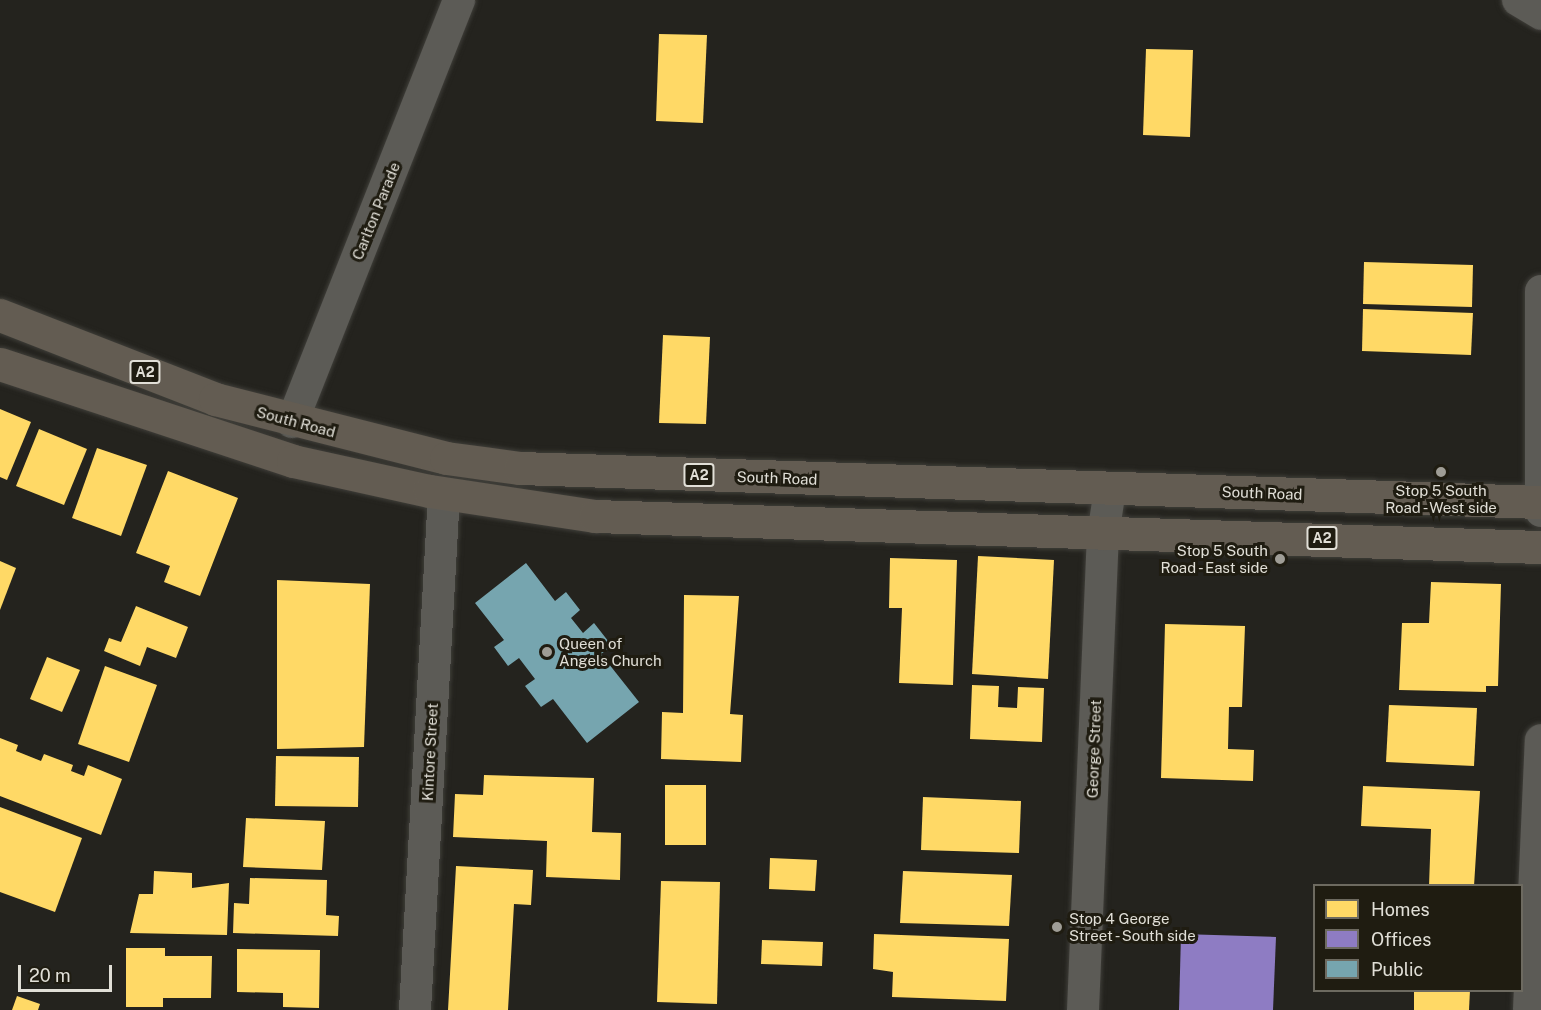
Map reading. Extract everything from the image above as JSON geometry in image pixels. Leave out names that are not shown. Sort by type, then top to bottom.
[{"type":"highway","name":"South Road","points":[[0,315],[215,399],[292,422],[446,458],[520,468],[1540,505]]},
{"type":"highway","name":"A2","points":[[0,364],[281,458],[444,494],[651,520],[1541,547]]},
{"type":"street","name":"Carlton Parade","points":[[292,422],[459,0]]},
{"type":"street","points":[[1518,0],[1541,14]]},
{"type":"street","points":[[1540,505],[1541,291]]},
{"type":"street","name":"George Street","points":[[1083,1010],[1102,535],[1110,489]]},
{"type":"street","name":"Kintore Street","points":[[415,1010],[444,494]]},
{"type":"street","points":[[1529,1010],[1541,740]]},
{"type":"building: Homes","points":[[659,34],[707,35],[703,123],[656,121]]},
{"type":"building: Homes","points":[[1146,49],[1193,50],[1190,137],[1143,135]]},
{"type":"building: Homes","points":[[1364,262],[1473,265],[1472,307],[1363,304]]},
{"type":"building: Homes","points":[[1363,309],[1473,313],[1471,355],[1362,351]]},
{"type":"building: Homes","points":[[663,335],[710,337],[706,424],[659,423]]},
{"type":"building: Homes","points":[[0,409],[31,422],[7,480],[0,477]]},
{"type":"building: Homes","points":[[39,429],[87,449],[64,505],[16,486]]},
{"type":"building: Homes","points":[[97,448],[147,465],[121,536],[72,518]]},
{"type":"building: Homes","points":[[168,471],[238,498],[200,596],[164,582],[170,566],[136,553]]},
{"type":"building: Homes","points":[[978,556],[1054,560],[1048,679],[972,674]]},
{"type":"building: Homes","points":[[890,558],[957,560],[953,685],[899,683],[902,608],[889,608]]},
{"type":"building: Homes","points":[[0,561],[16,568],[0,610]]},
{"type":"building: Homes","points":[[277,580],[370,584],[364,747],[277,749]]},
{"type":"building: Homes","points":[[1431,582],[1501,584],[1498,686],[1486,686],[1486,692],[1399,690],[1402,623],[1429,623]]},
{"type":"building: Homes","points":[[684,595],[739,596],[730,714],[743,715],[741,762],[661,759],[662,712],[683,713]]},
{"type":"building: Homes","points":[[136,606],[188,627],[176,658],[147,647],[140,666],[104,651],[109,638],[121,642]]},
{"type":"building: Homes","points":[[1165,624],[1245,626],[1242,707],[1229,707],[1228,749],[1254,750],[1253,781],[1161,778]]},
{"type":"building: Homes","points":[[47,657],[80,670],[62,712],[30,699]]},
{"type":"building: Homes","points":[[105,666],[157,685],[129,762],[78,744]]},
{"type":"building: Homes","points":[[972,685],[999,686],[998,707],[1017,708],[1018,687],[1044,688],[1042,742],[970,739]]},
{"type":"building: Homes","points":[[1389,705],[1477,708],[1474,766],[1386,762]]},
{"type":"building: Homes","points":[[0,738],[18,745],[16,751],[41,761],[44,754],[73,765],[71,771],[84,776],[88,765],[122,779],[101,835],[0,796]]},
{"type":"building: Homes","points":[[276,756],[359,757],[358,807],[275,806]]},
{"type":"building: Homes","points":[[484,775],[594,778],[592,832],[621,833],[620,880],[546,877],[547,841],[453,837],[455,794],[483,795]]},
{"type":"building: Homes","points":[[665,785],[706,785],[706,845],[665,845]]},
{"type":"building: Homes","points":[[1363,786],[1480,791],[1474,884],[1429,884],[1431,829],[1361,826]]},
{"type":"building: Homes","points":[[923,797],[1021,801],[1019,853],[921,850]]},
{"type":"building: Homes","points":[[0,807],[82,838],[55,912],[0,892]]},
{"type":"building: Homes","points":[[246,818],[325,821],[322,870],[243,867]]},
{"type":"building: Homes","points":[[770,858],[817,860],[815,891],[769,889]]},
{"type":"building: Homes","points":[[456,866],[533,870],[531,905],[514,904],[508,1010],[448,1010]]},
{"type":"building: Homes","points":[[154,871],[192,873],[192,888],[229,883],[227,935],[130,933],[139,894],[153,894]]},
{"type":"building: Homes","points":[[903,871],[1012,875],[1009,926],[900,923]]},
{"type":"building: Homes","points":[[250,878],[327,880],[326,915],[339,916],[338,936],[233,933],[234,903],[249,904]]},
{"type":"building: Homes","points":[[661,881],[720,882],[717,1004],[657,1002]]},
{"type":"building: Homes","points":[[874,934],[1009,939],[1006,1001],[892,997],[893,972],[873,969]]},
{"type":"building: Homes","points":[[762,940],[823,942],[822,966],[761,964]]},
{"type":"building: Homes","points":[[126,948],[165,948],[165,956],[212,956],[211,998],[163,998],[163,1007],[126,1007]]},
{"type":"building: Homes","points":[[237,949],[320,950],[319,1008],[283,1007],[283,993],[237,992]]},
{"type":"building: Homes","points":[[1414,992],[1470,992],[1469,1010],[1414,1010]]},
{"type":"building: Homes","points":[[17,996],[40,1004],[38,1010],[12,1010]]},
{"type":"building: Offices","points":[[1181,934],[1276,937],[1273,1010],[1179,1010]]},
{"type":"building: Public","points":[[526,563],[555,601],[566,592],[580,610],[571,618],[583,633],[594,623],[612,646],[601,654],[639,702],[587,743],[553,699],[541,707],[525,686],[535,679],[519,658],[508,666],[494,647],[504,640],[475,603]]},
{"type":"place","name":"Stop 5 South Road - West side","points":[[1441,472]]},
{"type":"place","name":"Stop 5 South Road - East side","points":[[1280,559]]},
{"type":"place","name":"Queen of Angels Church","points":[[547,652]]},
{"type":"place","name":"Stop 4 George Street - South side","points":[[1057,927]]}]
